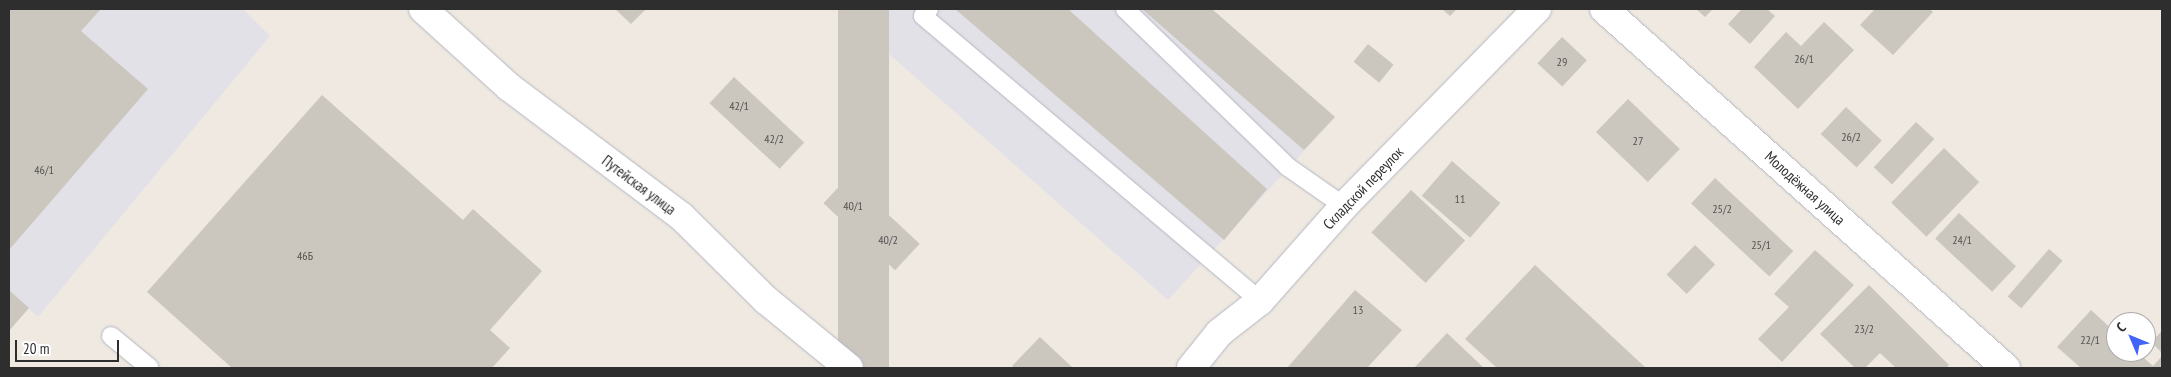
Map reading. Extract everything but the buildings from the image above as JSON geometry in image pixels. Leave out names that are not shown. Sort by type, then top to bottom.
[{"type":"street","name":"Путейская улица","points":[[423,9],[509,87],[681,216],[766,300],[849,368]]},
{"type":"street","name":"Складской переулок","points":[[1191,368],[1219,333],[1260,301],[1344,206],[1537,9]]},
{"type":"street","name":"Молодёжная улица","points":[[1604,9],[2006,368]]},
{"type":"lane","points":[[1125,9],[1288,167],[1344,206]]},
{"type":"lane","points":[[922,11],[1260,301]]},
{"type":"lane","points":[[111,336],[150,368]]},
{"type":"shaded area","points":[[9,9],[243,9],[270,36],[38,317],[9,290]]},
{"type":"shaded area","points":[[838,9],[1212,9],[1335,117],[1168,300]]}]
